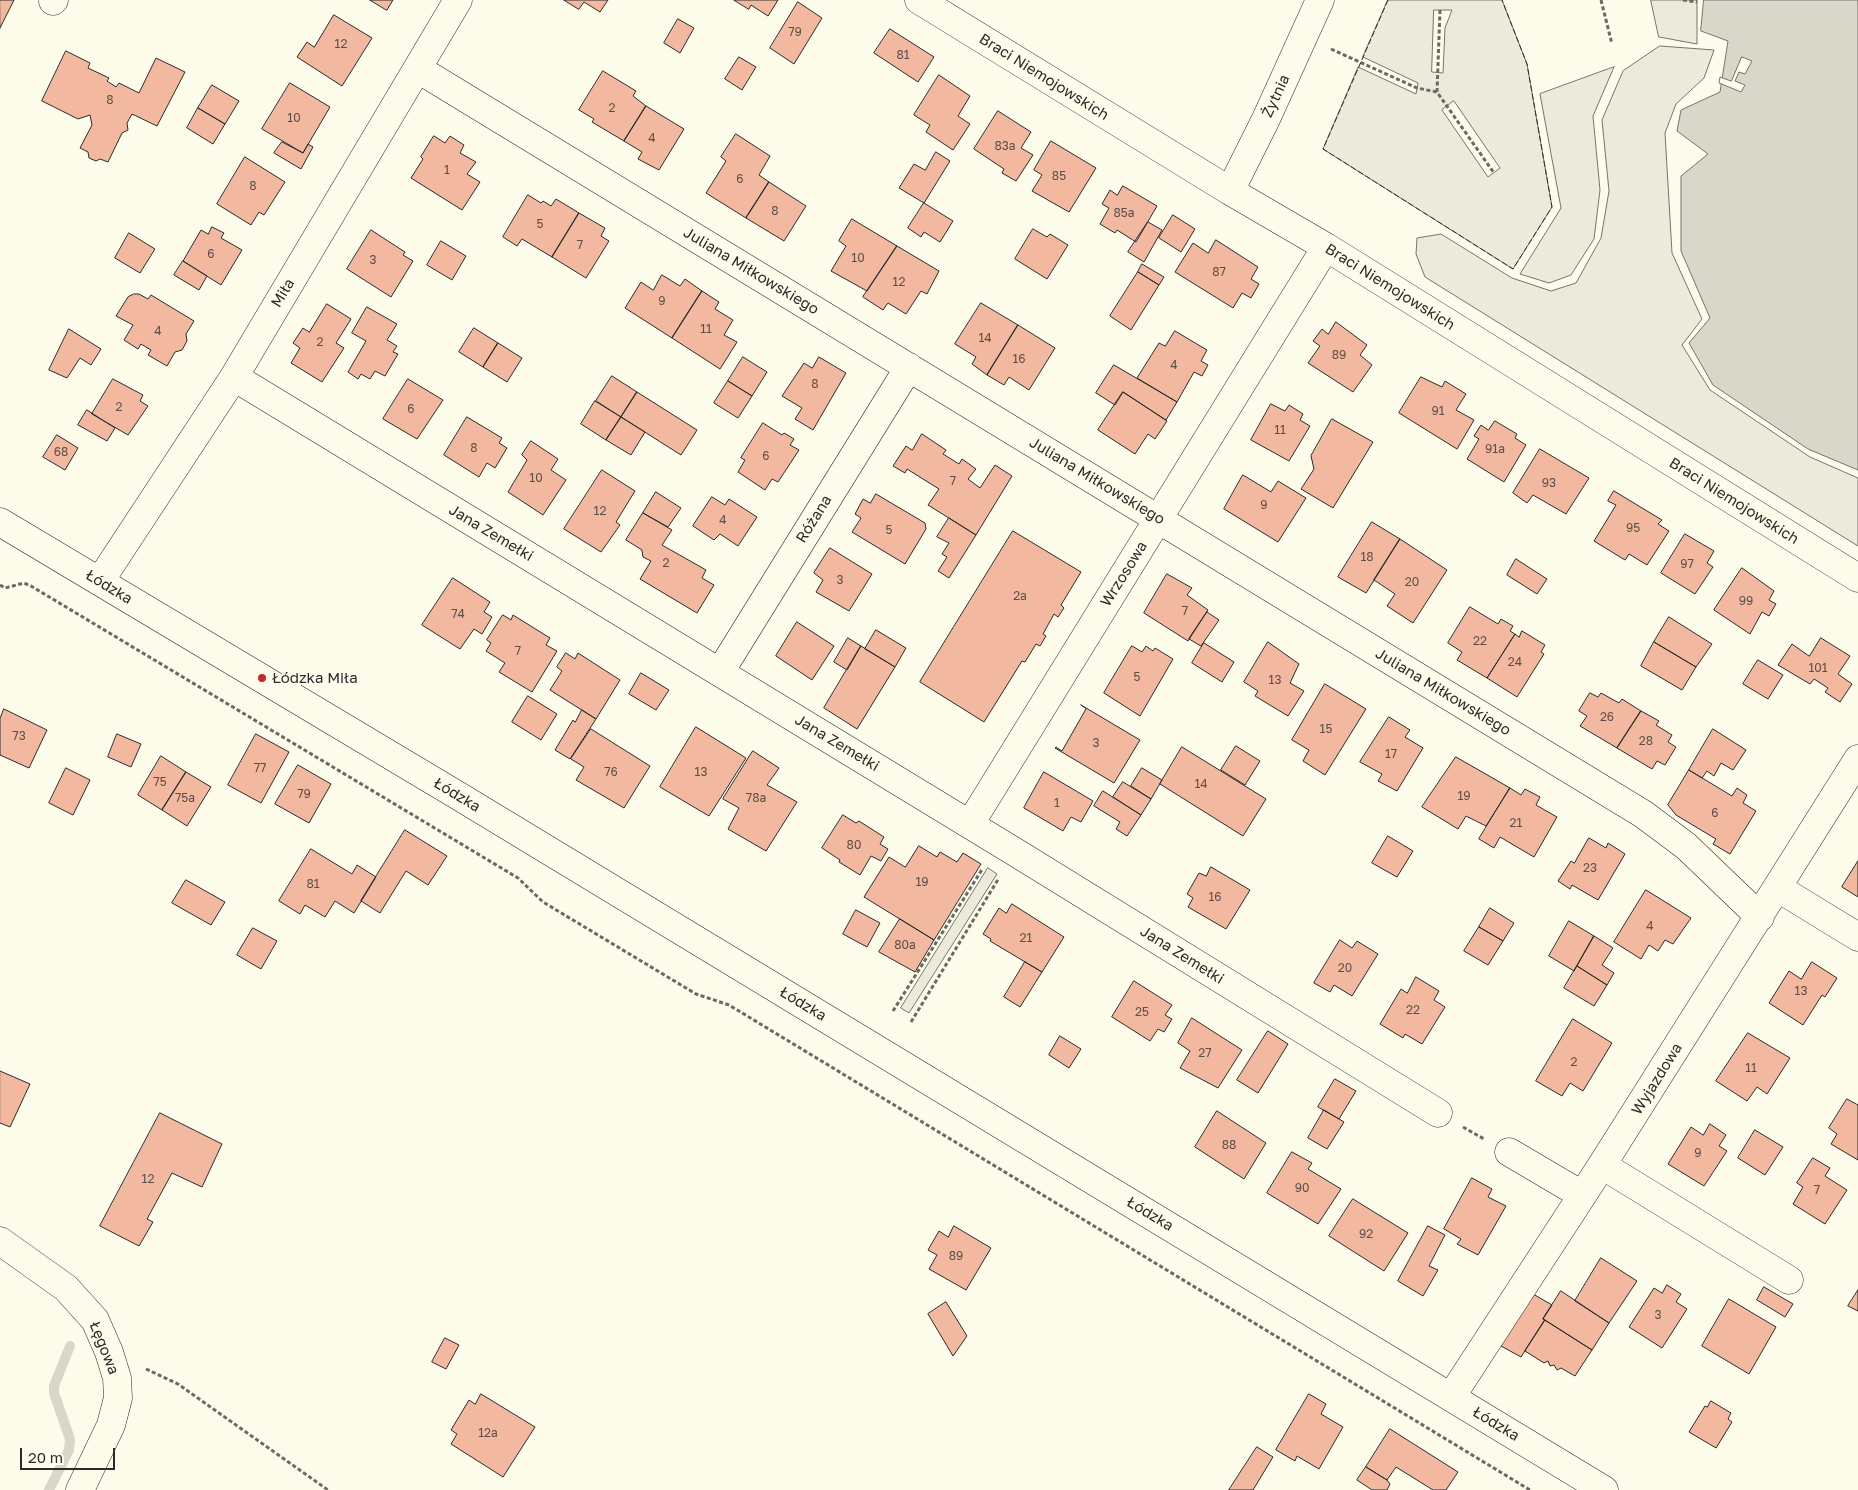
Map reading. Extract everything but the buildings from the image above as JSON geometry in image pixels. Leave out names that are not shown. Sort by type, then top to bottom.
[{"type":"street","name":"Miła","points":[[100,581],[234,377],[458,0]]},
{"type":"street","name":"Braci Niemojowskich","points":[[919,0],[1230,191],[1326,247],[1858,578]]},
{"type":"street","name":"Żytnia","points":[[1230,191],[1320,0]]},
{"type":"street","name":"Juliana Miłkowskiego","points":[[418,69],[1643,814],[1686,846],[1760,917]]},
{"type":"street","name":"Wrzosowa","points":[[970,824],[1326,247]]},
{"type":"street","name":"Różana","points":[[720,672],[908,367]]},
{"type":"street","name":"Jana Zemełki","points":[[234,377],[970,824],[1438,1113]]},
{"type":"street","name":"Łódzka","points":[[0,522],[456,795],[1604,1490]]},
{"type":"street","name":"Wyjazdowa","points":[[1451,1397],[1602,1165],[1858,759]]},
{"type":"street","points":[[1778,888],[1858,937]]},
{"type":"street","points":[[1508,1152],[1582,1195]]},
{"type":"street","points":[[1602,1165],[1789,1280]]},
{"type":"street","name":"Łęgowa","points":[[0,1241],[66,1288],[95,1320],[109,1352],[117,1378],[118,1398],[111,1425],[80,1490]]},
{"type":"path","points":[[1602,0],[1612,44]]},
{"type":"path","points":[[1683,0],[1697,2]]},
{"type":"path","points":[[1440,10],[1437,92],[1494,173]]},
{"type":"path","points":[[1303,38],[1417,88],[1437,92]]},
{"type":"path","points":[[0,585],[5,588],[24,583],[31,586],[518,878],[543,902],[696,994],[729,1006],[1530,1490]]},
{"type":"path","points":[[893,1012],[1007,847]]},
{"type":"path","points":[[910,1022],[1007,847]]},
{"type":"path","points":[[1438,1113],[1508,1152]]},
{"type":"path","points":[[109,1352],[178,1384],[328,1490]]},
{"type":"shaded area","points":[[1388,0],[1502,0],[1527,64],[1552,207],[1513,269],[1323,149],[1358,67],[1416,94],[1418,83],[1363,57]],"holes":[[[1434,10],[1452,10],[1445,28],[1443,73],[1432,72]],[[1454,101],[1500,168],[1488,177],[1442,110]]]},
{"type":"shaded area","points":[[1651,0],[1697,0],[1697,44],[1659,37]]},
{"type":"shaded area","points":[[1704,0],[1858,0],[1858,470],[1808,449],[1713,385],[1689,343],[1710,318],[1681,251],[1681,176],[1708,154],[1677,131],[1681,110],[1720,92],[1728,41],[1701,31]]},
{"type":"shaded area","points":[[1660,46],[1714,50],[1704,78],[1676,104],[1665,133],[1672,253],[1702,319],[1682,345],[1710,390],[1810,457],[1858,478],[1858,546],[1425,277],[1416,254],[1417,238],[1441,234],[1512,278],[1551,291],[1576,283],[1601,238],[1609,191],[1602,120],[1623,71]]},
{"type":"shaded area","points":[[1614,67],[1593,116],[1600,190],[1594,239],[1571,275],[1549,283],[1520,274],[1561,208],[1540,94]]},
{"type":"shaded area","points":[[988,868],[997,874],[909,1013],[901,1008]]},
{"type":"pier","points":[[1742,57],[1752,61],[1745,74],[1739,72],[1735,81],[1745,85],[1741,92],[1719,83],[1720,77],[1731,81]]},
{"type":"waterway","points":[[49,1490],[69,1450],[70,1439],[54,1393],[54,1386],[70,1346]]},
{"type":"fence","points":[[1388,0],[1323,149],[1513,269],[1552,207],[1527,64],[1502,0]]},
{"type":"place","name":"Łódzka Miła","points":[[262,678]]}]
